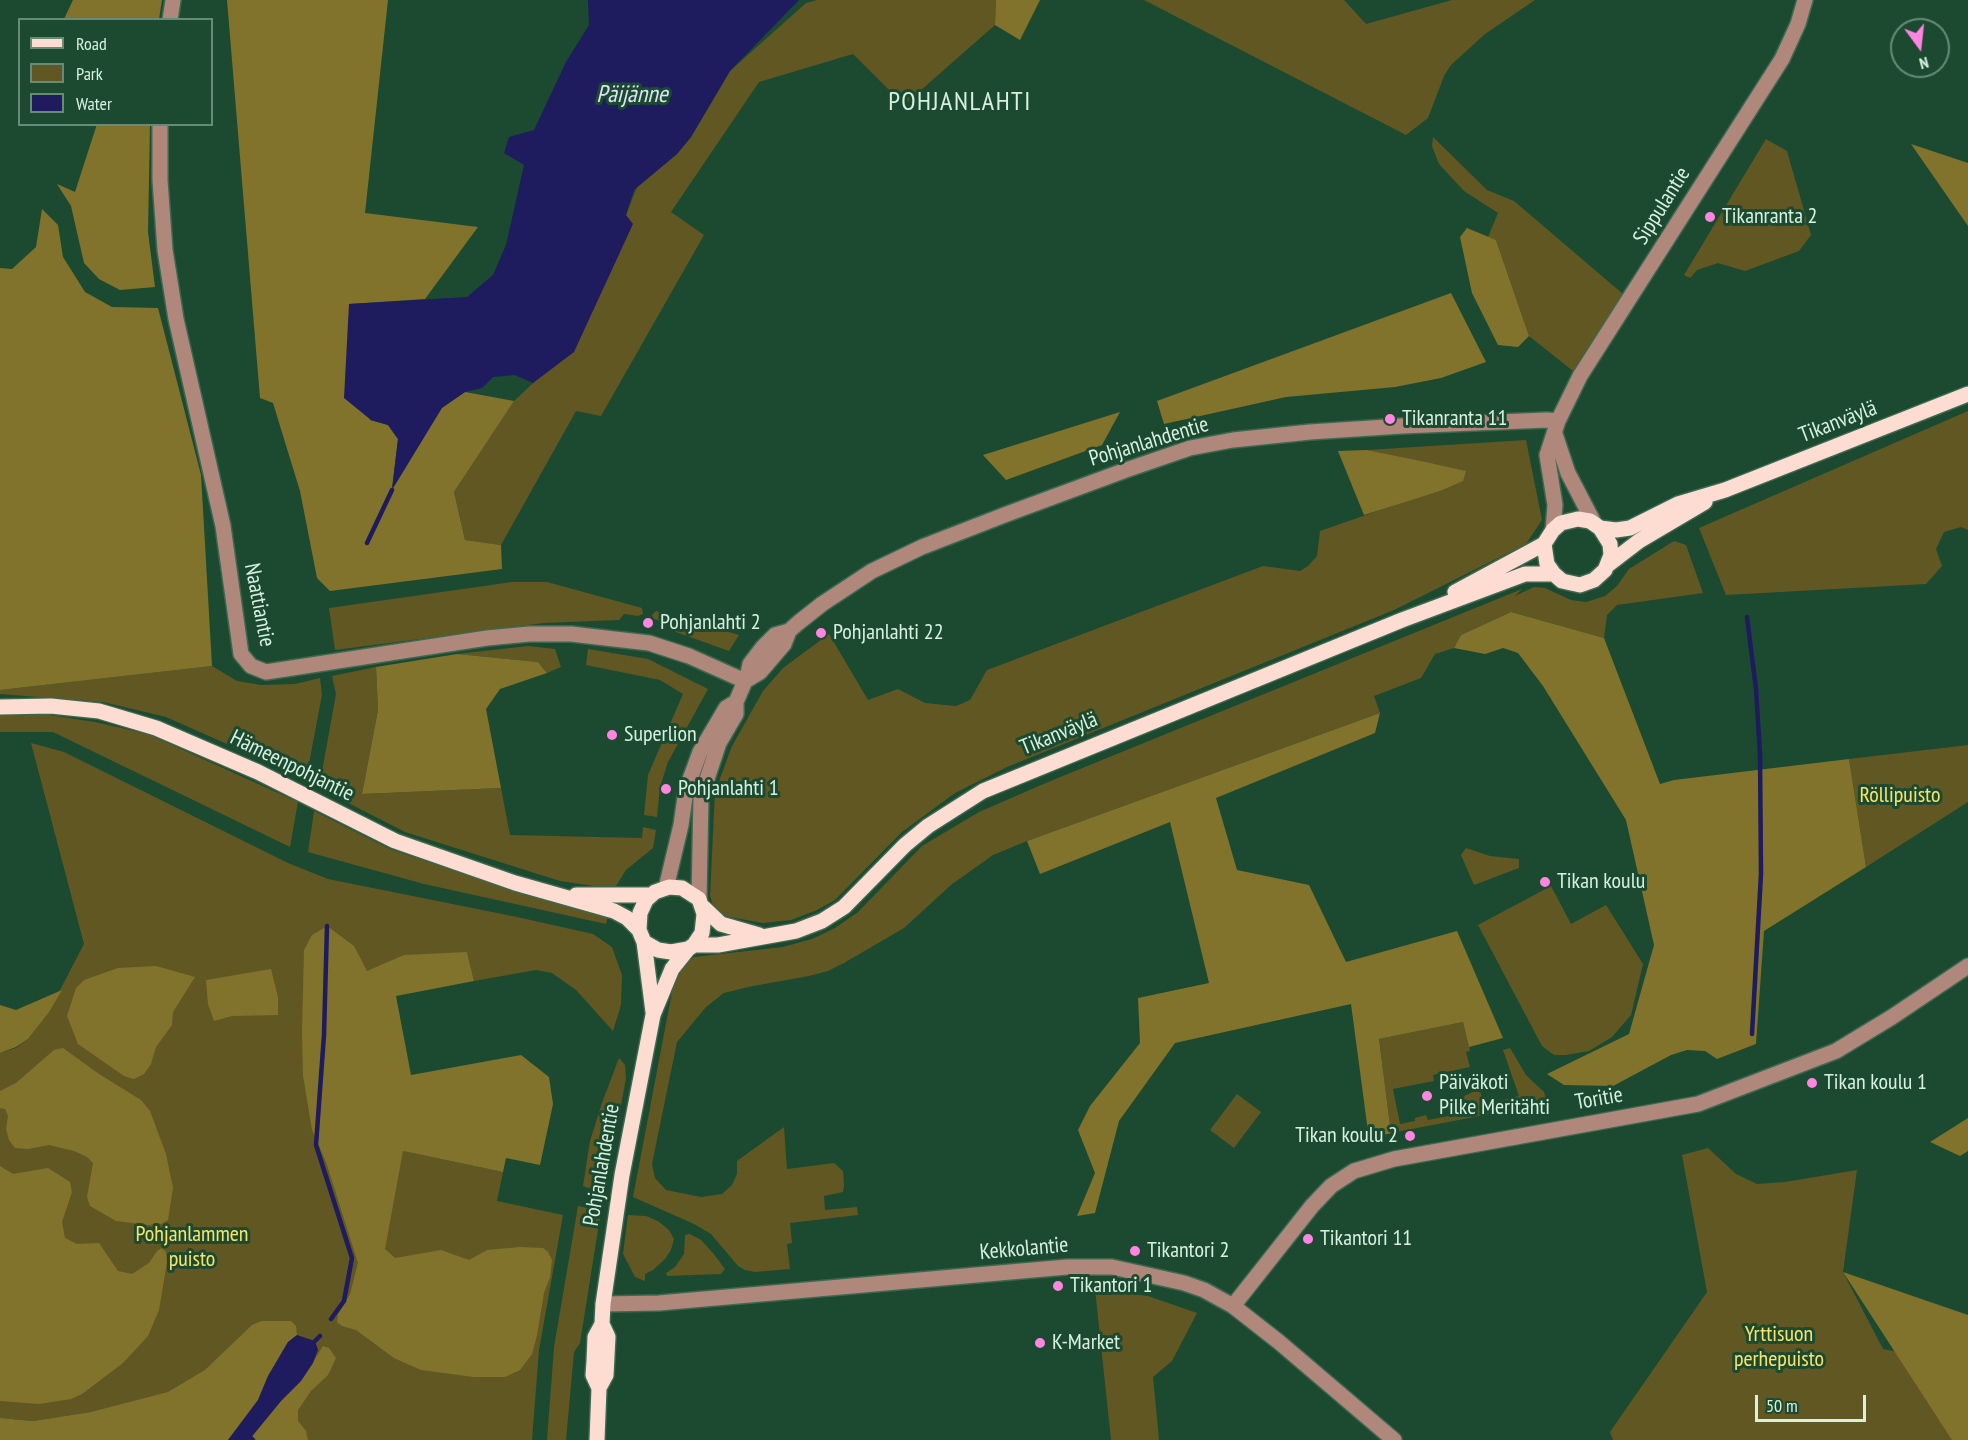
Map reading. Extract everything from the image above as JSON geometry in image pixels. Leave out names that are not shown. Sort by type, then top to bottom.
[{"type":"main road","name":"Tikanväylä","points":[[1597,526],[1616,530],[1630,528],[1678,504],[1725,490],[1968,394]]},
{"type":"main road","name":"Tikanväylä","points":[[1609,564],[1639,541],[1725,490]]},
{"type":"main road","points":[[1578,519],[1597,526],[1610,544],[1609,564],[1594,580],[1580,585],[1562,581],[1547,564],[1544,544],[1553,530],[1568,520],[1578,519]]},
{"type":"main road","name":"Tikanväylä","points":[[1402,620],[1544,544]]},
{"type":"main road","name":"Tikanväylä","points":[[691,947],[718,945],[805,927],[822,921],[844,907],[905,845],[928,826],[982,791],[1402,620],[1525,574],[1554,574]]},
{"type":"main road","name":"Hämeenpohjantie","points":[[0,707],[51,706],[99,711],[156,728],[258,772],[395,841],[516,883],[614,912],[627,918],[642,936]]},
{"type":"main road","points":[[666,888],[682,888],[701,903],[704,922],[702,933],[691,947],[663,952],[642,936],[641,910],[651,895],[666,888]]},
{"type":"main road","name":"Hämeenpohjantie","points":[[558,895],[651,895]]},
{"type":"main road","name":"Tikanväylä","points":[[701,903],[721,924],[762,936]]},
{"type":"main road","name":"Pohjanlahdentie","points":[[642,936],[653,1016]]},
{"type":"main road","name":"Pohjanlahdentie","points":[[597,1440],[599,1388],[606,1375],[608,1349],[608,1337],[602,1324],[603,1304],[622,1175],[653,1016],[672,969],[691,947]]},
{"type":"street","points":[[170,18],[173,0]]},
{"type":"street","name":"Sippulantie","points":[[1553,530],[1555,505],[1547,454],[1557,428],[1586,368],[1782,59],[1798,24],[1805,0]]},
{"type":"street","name":"Naattiantie","points":[[160,126],[159,180],[170,285],[223,526],[241,654],[251,666],[266,672],[487,638],[529,634],[571,634],[649,643],[689,656],[746,680]]},
{"type":"street","name":"Pohjanlahdentie","points":[[701,903],[701,797],[719,744],[736,714],[736,702],[746,680],[760,672],[784,644],[789,631],[853,582],[895,560],[1008,514],[1190,448],[1233,440],[1402,426],[1547,420],[1557,428]]},
{"type":"street","points":[[1557,428],[1568,473],[1597,526]]},
{"type":"street","name":"Pohjanlahdentie","points":[[666,888],[681,825],[686,790],[700,752],[726,708],[736,702]]},
{"type":"street","name":"Toritie","points":[[1233,1306],[1312,1206],[1332,1186],[1354,1171],[1394,1159],[1698,1104],[1836,1051],[1968,966]]},
{"type":"street","name":"Kekkolantie","points":[[603,1304],[650,1304],[1078,1267],[1112,1267],[1184,1282],[1233,1306],[1394,1440]]},
{"type":"green space","points":[[817,0],[996,0],[995,25],[904,105],[853,54],[759,82],[671,212],[704,235],[601,416],[576,411],[501,545],[465,540],[454,492],[514,401],[533,383],[626,215],[637,187],[677,154],[691,137],[730,71],[806,3]]},
{"type":"green space","points":[[1144,0],[1344,0],[1366,24],[1452,0],[1535,0],[1485,34],[1451,65],[1444,76],[1428,118],[1406,135]]},
{"type":"green space","points":[[1433,137],[1487,190],[1514,201],[1623,294],[1573,371],[1529,336],[1496,240],[1488,237],[1498,213],[1464,191],[1439,164],[1432,146]]},
{"type":"green space","points":[[1766,139],[1787,151],[1811,235],[1799,251],[1745,271],[1718,263],[1697,270],[1690,278],[1684,275]]},
{"type":"green space","points":[[1968,411],[1968,530],[1961,527],[1944,532],[1936,549],[1942,566],[1926,584],[1726,595],[1699,528]]},
{"type":"green space","points":[[1526,440],[1542,520],[1526,544],[1394,610],[1007,767],[955,793],[902,832],[835,900],[817,910],[791,920],[763,923],[724,916],[713,905],[710,896],[715,792],[732,746],[763,691],[783,668],[829,634],[868,700],[898,689],[925,703],[956,706],[970,700],[987,670],[1263,566],[1300,571],[1317,556],[1320,531],[1440,491],[1465,471],[1367,450]]},
{"type":"green space","points":[[1674,541],[1686,545],[1703,593],[1617,605],[1607,615],[1604,638],[1511,612],[1461,635],[1454,648],[1435,654],[1421,678],[1374,696],[1380,713],[993,855],[951,885],[904,928],[844,963],[828,971],[809,976],[724,993],[706,1007],[677,1042],[652,1164],[655,1178],[666,1190],[701,1197],[722,1194],[732,1185],[737,1174],[737,1161],[784,1127],[787,1169],[834,1163],[843,1171],[843,1192],[824,1196],[825,1210],[857,1207],[858,1215],[790,1223],[792,1243],[787,1244],[790,1269],[755,1272],[745,1270],[738,1266],[711,1234],[633,1197],[676,971],[694,957],[783,947],[812,939],[835,928],[858,912],[922,846],[979,812],[1522,589],[1515,596],[1534,587],[1545,588],[1571,600],[1586,602],[1605,596],[1617,586],[1629,569]]},
{"type":"green space","points":[[512,582],[547,582],[642,608],[643,614],[638,616],[624,614],[619,620],[544,623],[335,650],[329,608]]},
{"type":"green space","points":[[656,611],[739,635],[729,651],[673,631],[674,625],[654,619],[652,615]]},
{"type":"green space","points":[[528,646],[555,649],[561,667],[547,673],[538,662],[457,654]]},
{"type":"green space","points":[[588,649],[648,659],[708,689],[668,762],[660,787],[657,817],[644,815],[648,775],[683,694],[660,680],[586,665]]},
{"type":"green space","points":[[212,666],[237,681],[261,685],[295,684],[320,678],[322,695],[306,779],[166,717],[103,702],[0,694],[0,690]]},
{"type":"green space","points":[[376,667],[378,710],[362,794],[501,788],[510,835],[642,838],[643,827],[656,830],[653,848],[626,870],[614,889],[560,881],[405,832],[319,788],[336,694],[332,676]]},
{"type":"green space","points":[[35,713],[95,722],[148,734],[298,802],[290,847],[53,732],[0,732],[0,715]]},
{"type":"green space","name":"Pohjanlammen puisto","points":[[31,743],[64,752],[288,863],[328,879],[593,934],[612,947],[622,975],[621,1005],[613,1031],[576,990],[552,973],[536,970],[474,981],[467,952],[366,971],[403,1151],[503,1172],[497,1201],[563,1215],[539,1350],[532,1440],[101,1440],[91,1412],[33,1421],[0,1418],[0,1053],[16,1048],[28,1039],[49,1011],[84,944]]},
{"type":"green space","name":"Röllipuisto","points":[[1968,745],[1968,802],[1866,867],[1849,759]]},
{"type":"green space","points":[[314,811],[392,850],[513,890],[608,916],[606,924],[424,884],[308,852]]},
{"type":"green space","points":[[1466,848],[1490,856],[1519,859],[1519,868],[1474,885],[1461,855]]},
{"type":"green space","points":[[1551,886],[1571,924],[1606,905],[1643,964],[1631,1015],[1612,1037],[1589,1051],[1566,1055],[1554,1055],[1542,1046],[1478,925]]},
{"type":"green space","points":[[1463,1022],[1470,1051],[1466,1052],[1470,1067],[1433,1075],[1434,1081],[1393,1089],[1400,1124],[1415,1121],[1415,1118],[1426,1115],[1428,1120],[1463,1113],[1460,1098],[1479,1089],[1485,1105],[1519,1096],[1503,1050],[1510,1048],[1526,1075],[1544,1092],[1547,1103],[1391,1133],[1379,1039]]},
{"type":"green space","points":[[619,1058],[625,1065],[626,1078],[605,1189],[597,1191],[583,1186],[590,1141]]},
{"type":"green space","points":[[1237,1094],[1261,1112],[1234,1148],[1210,1130]]},
{"type":"green space","name":"Yrttisuon perhepuisto","points":[[1708,1148],[1736,1174],[1757,1184],[1785,1182],[1857,1170],[1843,1272],[1883,1349],[1909,1354],[1957,1440],[1613,1440],[1610,1432],[1707,1292],[1682,1155]]},
{"type":"green space","points":[[578,1206],[601,1211],[580,1343],[574,1352],[566,1440],[547,1440],[554,1347]]},
{"type":"green space","points":[[628,1215],[646,1216],[658,1221],[669,1230],[674,1239],[665,1259],[645,1274],[645,1281],[635,1277],[623,1254]]},
{"type":"green space","points":[[690,1234],[701,1240],[713,1253],[725,1269],[721,1274],[667,1276],[666,1273],[675,1267],[684,1254],[685,1235]]},
{"type":"green space","points":[[1095,1289],[1148,1296],[1197,1313],[1172,1361],[1153,1377],[1159,1440],[1111,1440]]},
{"type":"shaded area","points":[[73,0],[162,0],[159,18],[64,18]]},
{"type":"shaded area","points":[[227,0],[388,0],[365,213],[478,227],[425,299],[349,304],[370,420],[388,425],[398,439],[392,488],[441,408],[465,392],[514,401],[454,492],[465,540],[501,545],[502,569],[330,591],[317,578],[300,491],[273,403],[260,398]]},
{"type":"shaded area","points":[[996,0],[1040,0],[1020,40],[995,25]]},
{"type":"shaded area","points":[[96,126],[150,126],[148,232],[155,287],[120,290],[99,279],[84,263],[71,206],[57,184],[75,192]]},
{"type":"shaded area","points":[[1911,144],[1968,163],[1968,226]]},
{"type":"shaded area","points":[[42,209],[58,225],[63,257],[85,292],[112,307],[158,308],[201,475],[212,666],[0,690],[0,268],[12,269],[36,247]]},
{"type":"shaded area","points":[[1467,228],[1496,240],[1529,336],[1518,347],[1498,345],[1472,293],[1460,237]]},
{"type":"shaded area","points":[[1451,293],[1486,362],[1441,378],[1395,387],[1286,397],[1164,424],[1157,401]]},
{"type":"shaded area","points":[[1120,412],[1102,445],[1006,480],[983,455]]},
{"type":"shaded area","points":[[1367,450],[1466,471],[1463,481],[1440,491],[1364,515],[1338,451]]},
{"type":"shaded area","points":[[1511,612],[1604,638],[1660,784],[1674,780],[1849,759],[1866,867],[1764,931],[1756,1044],[1717,1059],[1705,1051],[1687,1050],[1671,1055],[1613,1086],[1564,1085],[1547,1074],[1629,1034],[1654,945],[1626,820],[1543,686],[1518,653],[1503,648],[1485,654],[1454,648],[1461,635]]},
{"type":"shaded area","points":[[457,654],[538,662],[547,673],[500,689],[486,709],[501,788],[362,794],[378,710],[376,667]]},
{"type":"shaded area","points":[[1380,713],[1375,733],[1216,798],[1237,870],[1309,885],[1346,962],[1457,931],[1503,1038],[1469,1047],[1463,1022],[1379,1039],[1391,1133],[1369,1139],[1351,1004],[1175,1043],[1119,1121],[1095,1213],[1077,1216],[1095,1173],[1078,1130],[1090,1106],[1140,1043],[1138,998],[1209,983],[1170,822],[1040,874],[1027,841]]},
{"type":"shaded area","points":[[327,926],[354,946],[367,971],[404,955],[467,952],[474,981],[396,996],[411,1075],[521,1055],[549,1077],[553,1104],[540,1165],[506,1158],[503,1172],[403,1151],[385,1249],[395,1258],[441,1250],[469,1260],[487,1250],[520,1247],[543,1248],[548,1252],[552,1260],[550,1277],[544,1293],[532,1354],[520,1370],[505,1377],[474,1377],[421,1370],[394,1358],[356,1330],[337,1322],[338,1314],[350,1294],[358,1263],[326,1162],[312,1130],[303,1075],[304,950],[312,935]]},
{"type":"shaded area","points":[[156,966],[195,977],[173,1012],[172,1025],[156,1047],[151,1064],[144,1074],[134,1079],[124,1076],[78,1044],[67,1016],[76,988],[84,980],[118,968]]},
{"type":"shaded area","points":[[271,969],[278,997],[278,1015],[232,1016],[214,1021],[208,1004],[206,980]]},
{"type":"shaded area","points":[[62,990],[49,1012],[28,1039],[0,1053],[0,1005],[16,1010]]},
{"type":"shaded area","points":[[63,1048],[141,1100],[150,1111],[166,1154],[173,1188],[168,1220],[161,1224],[148,1225],[116,1221],[90,1206],[87,1197],[93,1163],[87,1157],[74,1151],[49,1145],[28,1149],[15,1148],[9,1140],[6,1129],[8,1116],[5,1109],[0,1108],[0,1091],[16,1083],[54,1050]]},
{"type":"shaded area","points":[[1968,1118],[1968,1151],[1960,1156],[1930,1142]]},
{"type":"shaded area","points":[[0,1166],[13,1174],[48,1168],[70,1182],[72,1192],[62,1222],[65,1238],[77,1244],[99,1243],[118,1271],[132,1274],[149,1263],[157,1251],[162,1248],[166,1252],[167,1262],[159,1310],[148,1336],[123,1363],[82,1394],[71,1399],[39,1404],[0,1401]]},
{"type":"shaded area","points":[[1843,1272],[1968,1315],[1968,1440],[1952,1440]]},
{"type":"shaded area","points":[[262,1321],[291,1321],[296,1326],[297,1335],[288,1342],[268,1376],[258,1400],[228,1440],[0,1440],[0,1418],[33,1421],[91,1412],[168,1392],[205,1370],[252,1325]]},
{"type":"shaded area","points":[[323,1346],[329,1348],[336,1358],[328,1375],[311,1391],[298,1410],[298,1421],[306,1431],[308,1440],[249,1440],[301,1381]]},
{"type":"water","name":"Päijänne","points":[[588,0],[799,0],[730,71],[691,137],[677,154],[634,190],[626,215],[633,224],[574,352],[533,383],[515,375],[493,377],[482,388],[465,392],[442,408],[392,490],[398,439],[388,425],[371,420],[344,398],[349,304],[467,297],[493,275],[506,245],[524,165],[504,153],[509,137],[534,130],[566,62],[589,25]]},
{"type":"water","points":[[297,1335],[315,1341],[318,1350],[313,1363],[301,1381],[249,1440],[228,1440],[258,1400],[268,1376],[288,1342]]},
{"type":"waterway","points":[[367,543],[392,490]]},
{"type":"waterway","points":[[1747,617],[1756,689],[1760,755],[1761,874],[1752,1034]]},
{"type":"waterway","points":[[327,926],[324,1035],[316,1145],[352,1258],[344,1301],[331,1319]]},
{"type":"waterway","points":[[315,1341],[320,1336]]},
{"type":"place","name":"Tikanranta 2","points":[[1710,217]]},
{"type":"place","name":"Tikanranta 11","points":[[1390,419]]},
{"type":"place","name":"Pohjanlahti 2","points":[[648,623]]},
{"type":"place","name":"Pohjanlahti 22","points":[[821,633]]},
{"type":"place","name":"Superlion","points":[[612,735]]},
{"type":"place","name":"Pohjanlahti 1","points":[[666,789]]},
{"type":"place","name":"Tikan koulu","points":[[1545,882]]},
{"type":"place","name":"Tikan koulu 1","points":[[1812,1083]]},
{"type":"place","name":"Päiväkoti Pilke Meritähti","points":[[1427,1096]]},
{"type":"place","name":"Tikan koulu 2","points":[[1410,1136]]},
{"type":"place","name":"Tikantori 11","points":[[1308,1239]]},
{"type":"place","name":"Tikantori 2","points":[[1135,1251]]},
{"type":"place","name":"Tikantori 1","points":[[1058,1286]]},
{"type":"place","name":"K-Market","points":[[1040,1343]]},
{"type":"district","name":"POHJANLAHTI","points":[[960,103]]}]
